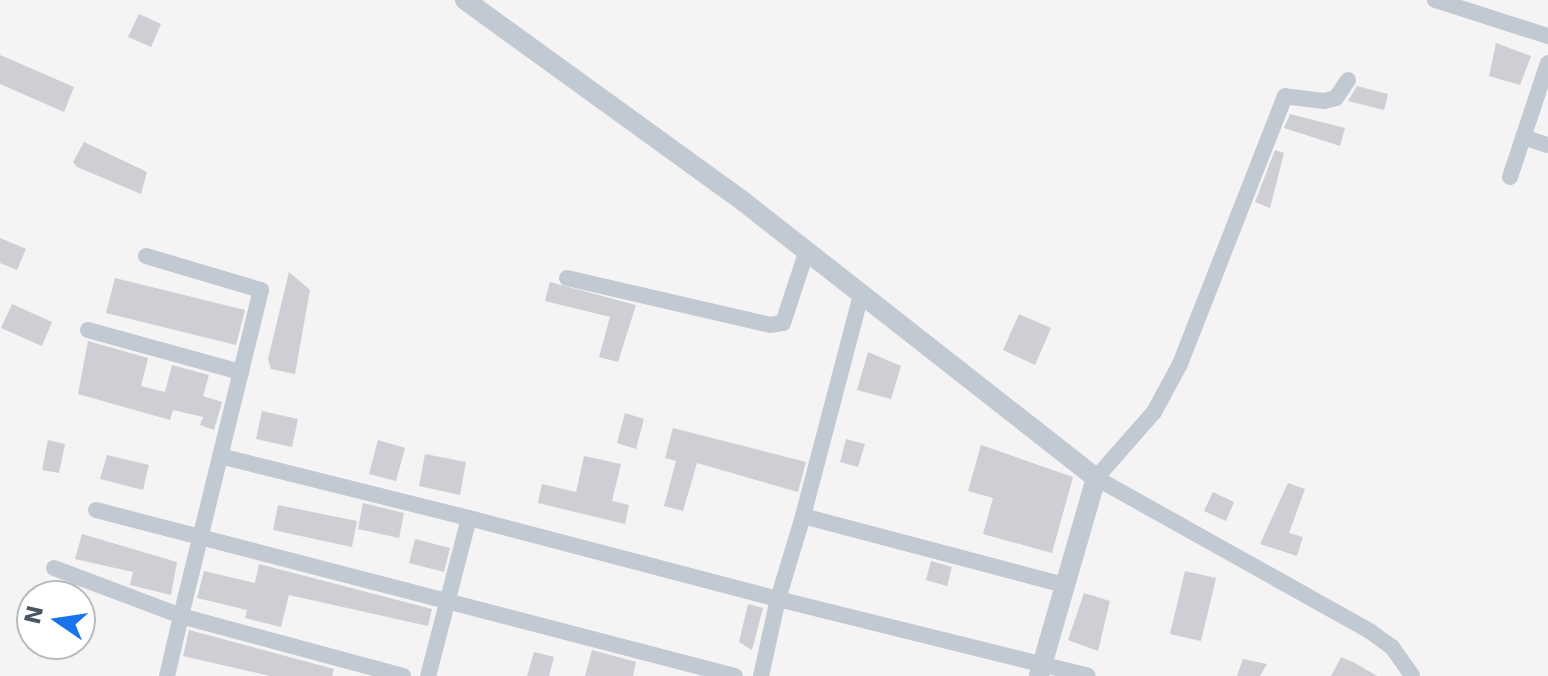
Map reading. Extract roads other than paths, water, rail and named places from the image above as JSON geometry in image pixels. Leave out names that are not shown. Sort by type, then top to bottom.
[{"type":"street","points":[[465,0],[806,253],[860,298],[1096,478],[1371,632],[1392,647],[1412,676]]},
{"type":"street","points":[[1435,0],[1548,36]]},
{"type":"street","points":[[1510,177],[1548,63]]},
{"type":"street","points":[[1040,670],[1096,478],[1154,412],[1180,364],[1285,96],[1324,101],[1336,98],[1348,80]]},
{"type":"street","points":[[1523,137],[1548,145]]},
{"type":"street","points":[[567,278],[770,325],[783,323],[806,253]]},
{"type":"street","points":[[146,256],[261,290],[167,676]]},
{"type":"street","points":[[761,676],[778,599],[860,298]]},
{"type":"street","points":[[88,330],[241,372]]},
{"type":"street","points":[[220,456],[469,518],[1040,670],[1088,676]]},
{"type":"street","points":[[96,510],[198,540],[735,676]]},
{"type":"street","points":[[803,516],[1064,585]]},
{"type":"street","points":[[428,676],[469,518]]},
{"type":"street","points":[[54,568],[181,616],[403,676]]}]
